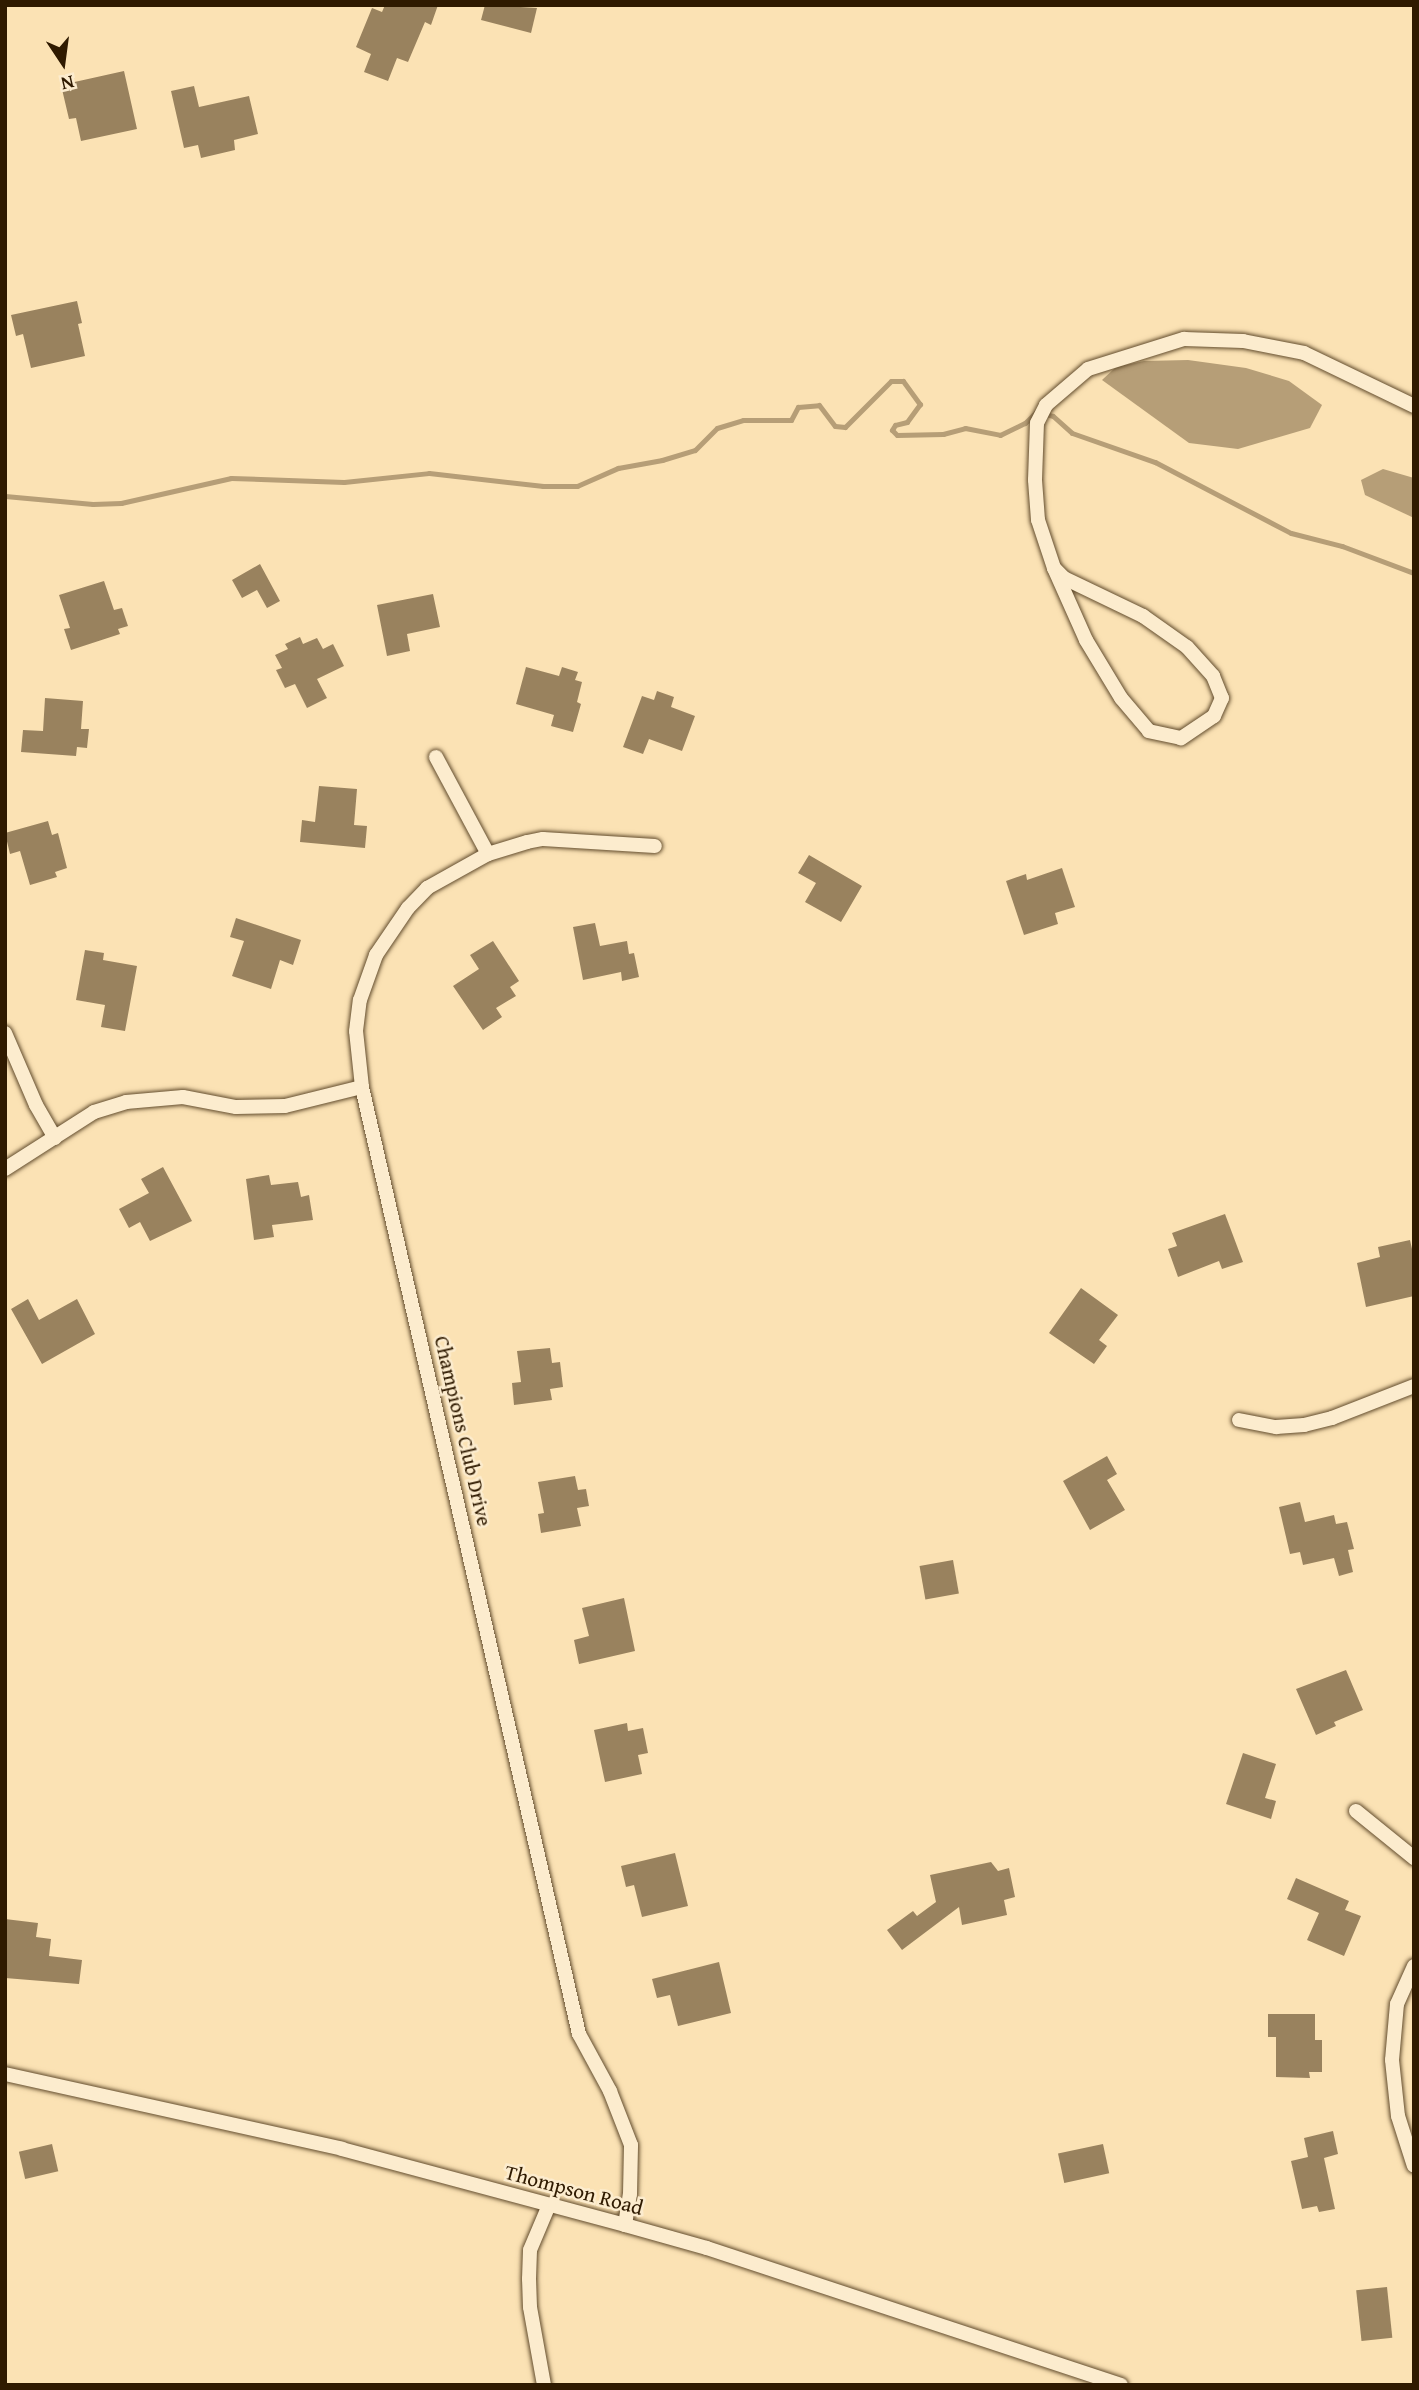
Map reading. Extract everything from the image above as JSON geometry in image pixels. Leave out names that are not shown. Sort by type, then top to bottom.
[{"type":"street","points":[[1054,568],[1064,578],[1143,616],[1187,648],[1213,676],[1222,698],[1214,716],[1181,738],[1149,732],[1121,698],[1086,640],[1054,568],[1038,520],[1035,480],[1037,423],[1046,405],[1088,369],[1184,339],[1243,341],[1304,353],[1414,406]]},
{"type":"street","points":[[436,757],[488,855]]},
{"type":"street","name":"Champions Club Drive","points":[[625,2225],[630,2194],[631,2145],[610,2091],[579,2034],[362,1087],[356,1031],[360,1000],[376,955],[408,908],[427,887],[488,855],[543,839],[655,846]]},
{"type":"street","points":[[5,1033],[36,1105],[55,1138]]},
{"type":"street","points":[[5,1169],[94,1112],[126,1102],[183,1097],[236,1107],[285,1106],[362,1087]]},
{"type":"street","points":[[1239,1420],[1276,1427],[1304,1425],[1414,1386]]},
{"type":"street","points":[[1356,1811],[1414,1858]]},
{"type":"street","points":[[1414,1966],[1397,2004],[1392,2060],[1398,2116],[1414,2166]]},
{"type":"street","name":"Thompson Road","points":[[5,2074],[342,2148],[625,2225],[718,2252],[1121,2385]]},
{"type":"street","points":[[544,2385],[530,2307],[529,2279],[530,2250],[549,2205]]},
{"type":"shaded area","points":[[1188,360],[1246,368],[1289,381],[1322,405],[1310,428],[1238,449],[1189,443],[1102,380],[1116,367],[1144,361]]},
{"type":"shaded area","points":[[1383,469],[1414,478],[1414,518],[1365,495],[1361,480]]},
{"type":"building","points":[[385,5],[438,5],[431,25],[425,22],[408,62],[397,58],[388,81],[364,72],[371,54],[356,47],[372,8],[382,12]]},
{"type":"building","points":[[485,5],[537,8],[531,33],[481,20]]},
{"type":"building","points":[[124,71],[137,129],[81,141],[76,118],[69,119],[61,85]]},
{"type":"building","points":[[194,86],[199,107],[249,96],[258,134],[234,140],[235,150],[201,158],[198,145],[184,148],[171,91]]},
{"type":"building","points":[[77,301],[82,323],[78,324],[85,356],[31,368],[23,334],[16,336],[11,315]]},
{"type":"building","points":[[260,564],[280,601],[267,608],[257,590],[242,598],[232,580]]},
{"type":"building","points":[[104,581],[114,610],[122,608],[128,626],[118,629],[120,634],[71,650],[64,629],[70,628],[59,595]]},
{"type":"building","points":[[433,594],[440,627],[407,634],[410,651],[387,656],[377,605]]},
{"type":"building","points":[[300,637],[303,644],[317,638],[323,649],[333,644],[344,666],[317,679],[327,698],[307,708],[295,684],[285,688],[276,670],[282,668],[275,655],[288,649],[285,644]]},
{"type":"building","points":[[526,667],[559,676],[562,667],[578,672],[575,680],[582,682],[577,702],[581,704],[573,732],[551,726],[554,715],[516,704]]},
{"type":"building","points":[[657,691],[674,697],[671,707],[695,716],[682,751],[649,739],[643,754],[623,747],[642,696],[654,700]]},
{"type":"building","points":[[45,698],[83,701],[81,729],[89,729],[87,748],[77,747],[76,756],[21,752],[23,730],[43,731]]},
{"type":"building","points":[[319,786],[357,789],[354,825],[367,826],[365,848],[300,842],[302,820],[315,822]]},
{"type":"building","points":[[48,821],[52,835],[58,833],[67,868],[55,872],[57,877],[30,885],[20,851],[10,854],[5,833]]},
{"type":"building","points":[[809,855],[862,886],[841,922],[805,902],[816,883],[798,873]]},
{"type":"building","points":[[1062,868],[1075,907],[1055,913],[1058,924],[1024,935],[1006,881],[1026,874],[1027,880]]},
{"type":"building","points":[[236,918],[301,940],[293,965],[280,960],[271,989],[232,976],[244,941],[230,937]]},
{"type":"building","points":[[595,923],[600,946],[627,941],[629,954],[634,953],[639,977],[622,981],[621,972],[583,980],[573,927]]},
{"type":"building","points":[[493,941],[519,981],[510,987],[516,996],[496,1008],[502,1017],[483,1030],[453,986],[479,969],[470,955]]},
{"type":"building","points":[[85,950],[104,953],[103,960],[137,966],[125,1031],[101,1027],[105,1005],[76,1000]]},
{"type":"building","points":[[163,1167],[192,1221],[150,1241],[140,1222],[129,1228],[119,1209],[149,1193],[141,1179]]},
{"type":"building","points":[[269,1175],[271,1185],[298,1182],[301,1197],[309,1195],[313,1220],[272,1225],[274,1237],[254,1240],[246,1179]]},
{"type":"building","points":[[1225,1214],[1243,1262],[1222,1269],[1219,1261],[1178,1277],[1168,1249],[1177,1246],[1172,1233]]},
{"type":"building","points":[[1410,1240],[1414,1258],[1414,1296],[1366,1307],[1357,1263],[1380,1257],[1378,1247]]},
{"type":"building","points":[[1081,1288],[1118,1315],[1099,1340],[1107,1346],[1094,1364],[1049,1333]]},
{"type":"building","points":[[28,1299],[39,1320],[77,1299],[95,1334],[42,1364],[11,1309]]},
{"type":"building","points":[[550,1348],[552,1363],[560,1362],[563,1387],[550,1389],[552,1400],[514,1405],[512,1383],[521,1382],[517,1351]]},
{"type":"building","points":[[1107,1456],[1117,1474],[1107,1480],[1125,1510],[1090,1530],[1063,1481]]},
{"type":"building","points":[[575,1476],[578,1490],[586,1489],[589,1506],[577,1508],[581,1526],[541,1533],[538,1514],[544,1513],[538,1482]]},
{"type":"building","points":[[1300,1502],[1305,1522],[1334,1515],[1336,1524],[1347,1522],[1354,1549],[1348,1550],[1353,1572],[1339,1576],[1334,1558],[1303,1565],[1300,1552],[1290,1554],[1279,1507]]},
{"type":"building","points":[[953,1560],[959,1593],[925,1599],[920,1566]]},
{"type":"building","points":[[624,1598],[635,1651],[579,1664],[574,1640],[589,1636],[582,1608]]},
{"type":"building","points":[[1346,1670],[1363,1710],[1334,1722],[1336,1726],[1316,1735],[1296,1689]]},
{"type":"building","points":[[627,1723],[628,1731],[643,1728],[648,1753],[638,1755],[642,1774],[605,1782],[594,1730]]},
{"type":"building","points":[[1243,1753],[1276,1764],[1265,1798],[1276,1801],[1271,1819],[1226,1804]]},
{"type":"building","points":[[675,1853],[688,1906],[642,1917],[634,1885],[626,1887],[621,1866]]},
{"type":"building","points":[[991,1862],[998,1871],[1009,1868],[1015,1897],[1004,1900],[1007,1915],[962,1925],[959,1907],[902,1950],[887,1930],[913,1911],[917,1916],[936,1902],[930,1875]]},
{"type":"building","points":[[1296,1878],[1349,1901],[1345,1910],[1361,1916],[1344,1956],[1307,1940],[1319,1913],[1287,1899]]},
{"type":"building","points":[[5,1919],[38,1923],[36,1937],[51,1939],[49,1956],[82,1960],[79,1984],[5,1978]]},
{"type":"building","points":[[719,1962],[731,2013],[678,2026],[670,1995],[657,1998],[652,1979]]},
{"type":"building","points":[[1268,2014],[1315,2014],[1315,2040],[1322,2040],[1322,2072],[1309,2072],[1310,2078],[1276,2077],[1276,2037],[1268,2037]]},
{"type":"building","points":[[1333,2131],[1338,2154],[1324,2158],[1335,2209],[1319,2212],[1317,2206],[1302,2209],[1291,2161],[1308,2157],[1304,2138]]},
{"type":"building","points":[[52,2144],[58,2171],[25,2179],[19,2152]]},
{"type":"building","points":[[1103,2144],[1109,2173],[1064,2183],[1058,2154]]},
{"type":"building","points":[[1387,2287],[1392,2338],[1362,2341],[1356,2290]]},
{"type":"waterway","points":[[5,496],[93,504],[121,503],[231,478],[344,482],[429,473],[543,486],[577,486],[618,468],[662,460],[695,450],[717,428],[743,420],[791,420],[798,407],[819,405],[835,426],[845,427],[891,381],[903,381],[920,404],[907,422],[895,425],[892,430],[897,435],[943,434],[965,428],[1000,435],[1025,423],[1036,412],[1053,416],[1072,433],[1155,462],[1291,533],[1342,546],[1414,573]]}]
